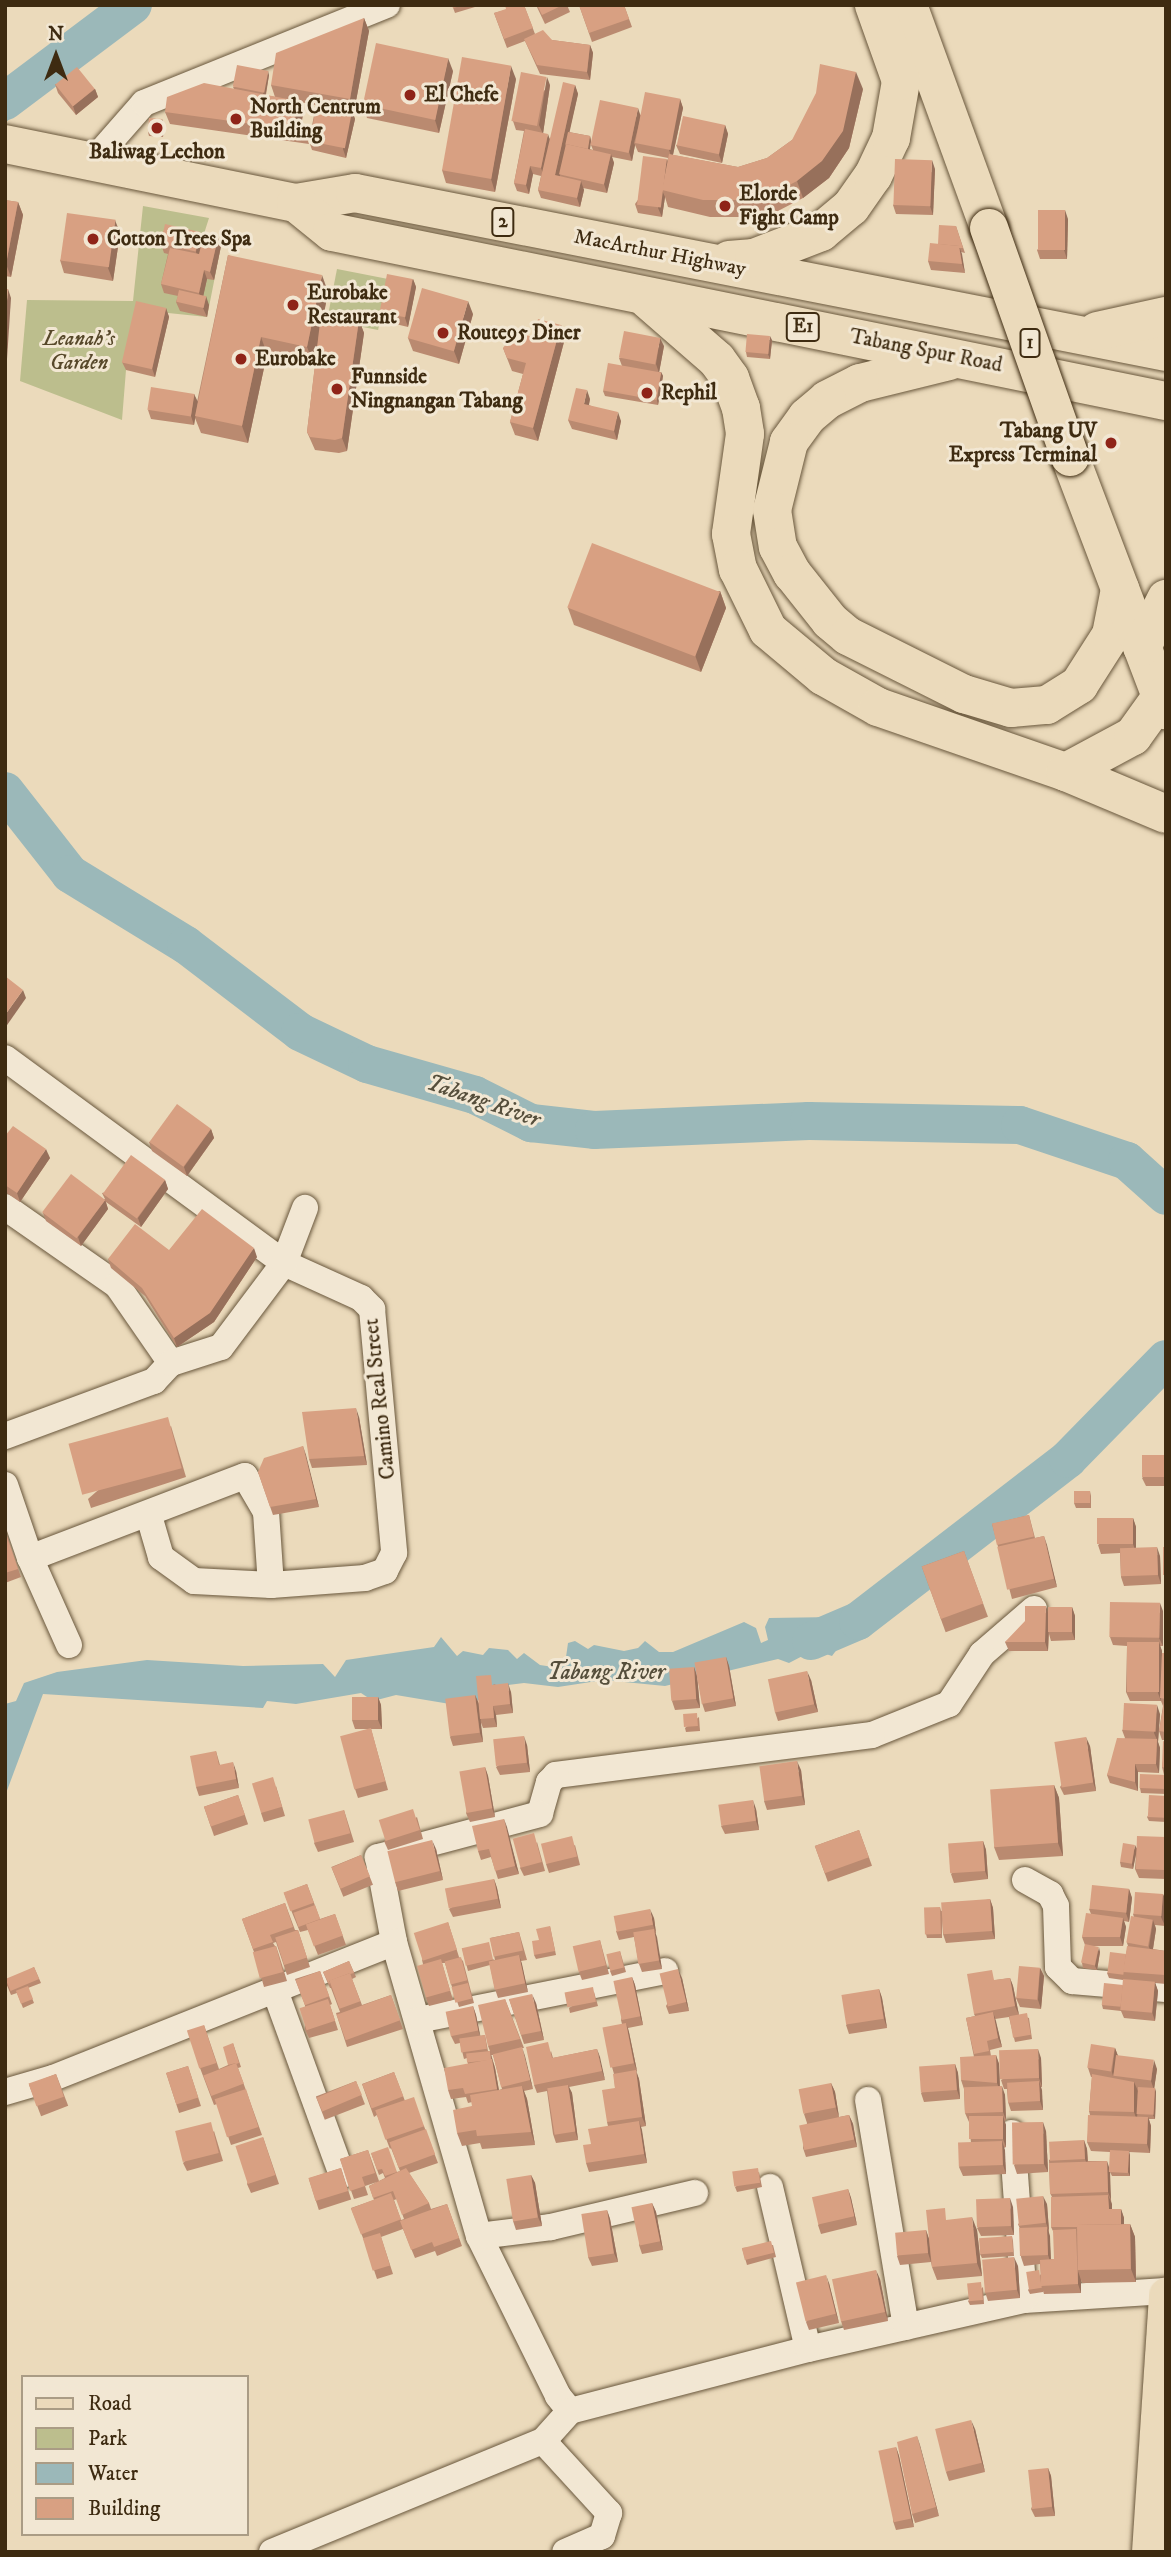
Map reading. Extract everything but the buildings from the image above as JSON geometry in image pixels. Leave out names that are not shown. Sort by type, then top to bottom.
[{"type":"highway","points":[[710,263],[754,258],[821,232],[852,207],[873,176],[891,138],[901,81],[874,5]]},
{"type":"highway","name":"1","points":[[908,5],[1070,457],[1163,704]]},
{"type":"highway","points":[[923,46],[935,5]]},
{"type":"highway","name":"MacArthur Highway","points":[[5,144],[296,203],[355,193],[1077,335]]},
{"type":"highway","name":"MacArthur Highway","points":[[296,203],[332,232],[644,296]]},
{"type":"highway","points":[[644,296],[717,360],[730,379],[741,408],[745,434],[732,534],[738,569],[768,630],[823,676],[878,707],[1066,772],[1166,814]]},
{"type":"highway","name":"Tabang Spur Road","points":[[644,296],[1166,401]]},
{"type":"highway","points":[[1077,335],[1166,316]]},
{"type":"highway","points":[[1077,335],[1166,352]]},
{"type":"highway","points":[[961,358],[860,383],[827,400],[807,417],[785,451],[772,510],[778,547],[792,573],[830,621],[848,636],[964,694],[1011,708],[1047,705],[1079,685],[1111,635],[1120,589]]},
{"type":"highway","points":[[1142,647],[1166,599]]},
{"type":"highway","points":[[1066,772],[1133,736],[1163,704]]},
{"type":"main road","points":[[1149,2552],[1166,2293]]},
{"type":"street","points":[[93,162],[144,103],[387,5]]},
{"type":"street","name":"Camino Real Street","points":[[5,1058],[284,1263],[360,1298],[372,1309],[394,1553],[386,1571],[365,1578],[271,1585],[194,1581],[161,1557],[149,1516]]},
{"type":"street","points":[[5,1207],[117,1285],[171,1363]]},
{"type":"street","points":[[5,1436],[154,1381],[171,1363],[221,1347],[284,1263],[304,1208]]},
{"type":"street","points":[[30,1558],[149,1516],[245,1476],[266,1512],[271,1585]]},
{"type":"street","points":[[5,1485],[30,1558],[69,1645]]},
{"type":"street","points":[[569,2411],[558,2396],[479,2236],[394,1942],[377,1857],[540,1814],[549,1782],[556,1775],[872,1735],[949,1704],[982,1654],[1034,1609]]},
{"type":"street","points":[[1025,1880],[1050,1894],[1056,1906],[1058,1967],[1072,1981],[1166,1989]]},
{"type":"street","points":[[5,2092],[53,2078],[394,1942]]},
{"type":"street","points":[[418,2021],[665,1971]]},
{"type":"street","points":[[274,1989],[342,2175]]},
{"type":"street","points":[[869,2100],[906,2328]]},
{"type":"street","points":[[1012,2133],[1024,2300]]},
{"type":"street","points":[[770,2187],[808,2349]]},
{"type":"street","points":[[479,2236],[565,2224],[695,2193]]},
{"type":"street","points":[[272,2552],[542,2441],[569,2411],[808,2349],[1024,2300],[1166,2293]]},
{"type":"street","points":[[542,2441],[609,2513],[602,2536],[565,2552]]},
{"type":"green space","name":"Leanah's Garden","points":[[143,206],[209,218],[202,240],[221,246],[207,317],[139,310],[126,370],[122,420],[20,381],[27,300],[133,301]]},
{"type":"green space","points":[[337,269],[388,279],[378,330],[327,320]]},
{"type":"water","points":[[97,30],[88,51],[5,123],[5,85],[72,40]]},
{"type":"water","points":[[834,1617],[858,1621],[832,1656],[814,1650],[789,1663],[778,1659],[665,1686],[604,1680],[558,1687],[524,1683],[493,1687],[479,1700],[450,1704],[396,1695],[373,1701],[361,1693],[296,1704],[267,1701],[263,1708],[43,1694],[5,1796],[5,1704],[16,1701],[24,1683],[57,1672],[147,1660],[243,1666],[323,1664],[335,1677],[346,1660],[434,1647],[441,1637],[457,1656],[463,1651],[483,1655],[489,1648],[508,1650],[517,1659],[524,1653],[540,1665],[553,1667],[566,1657],[568,1643],[575,1641],[588,1649],[594,1645],[624,1651],[638,1648],[645,1641],[659,1652],[673,1652],[744,1622],[756,1628],[761,1643],[768,1640],[765,1627],[769,1618]]},
{"type":"waterway","name":"Tabang River","points":[[5,101],[133,5]]},
{"type":"waterway","name":"Tabang River","points":[[5,791],[70,874],[186,945],[300,1032],[367,1064],[475,1095],[531,1123],[594,1130],[809,1121],[1020,1125],[1127,1161],[1166,1196]]},
{"type":"waterway","name":"Tabang River","points":[[811,1641],[858,1621],[1068,1459],[1166,1359]]},
{"type":"place","name":"El Chefe","points":[[410,95]]},
{"type":"place","name":"North Centrum Building","points":[[236,119]]},
{"type":"place","name":"Baliwag Lechon","points":[[157,128]]},
{"type":"place","name":"Elorde Fight Camp","points":[[725,206]]},
{"type":"place","name":"Cotton Trees Spa","points":[[93,239]]},
{"type":"place","name":"Eurobake Restaurant","points":[[293,305]]},
{"type":"place","name":"Route95 Diner","points":[[443,333]]},
{"type":"place","name":"Eurobake","points":[[241,359]]},
{"type":"place","name":"Funnside Ningnangan Tabang","points":[[337,389]]},
{"type":"place","name":"Rephil","points":[[647,393]]},
{"type":"place","name":"Tabang UV Express Terminal","points":[[1111,443]]}]
